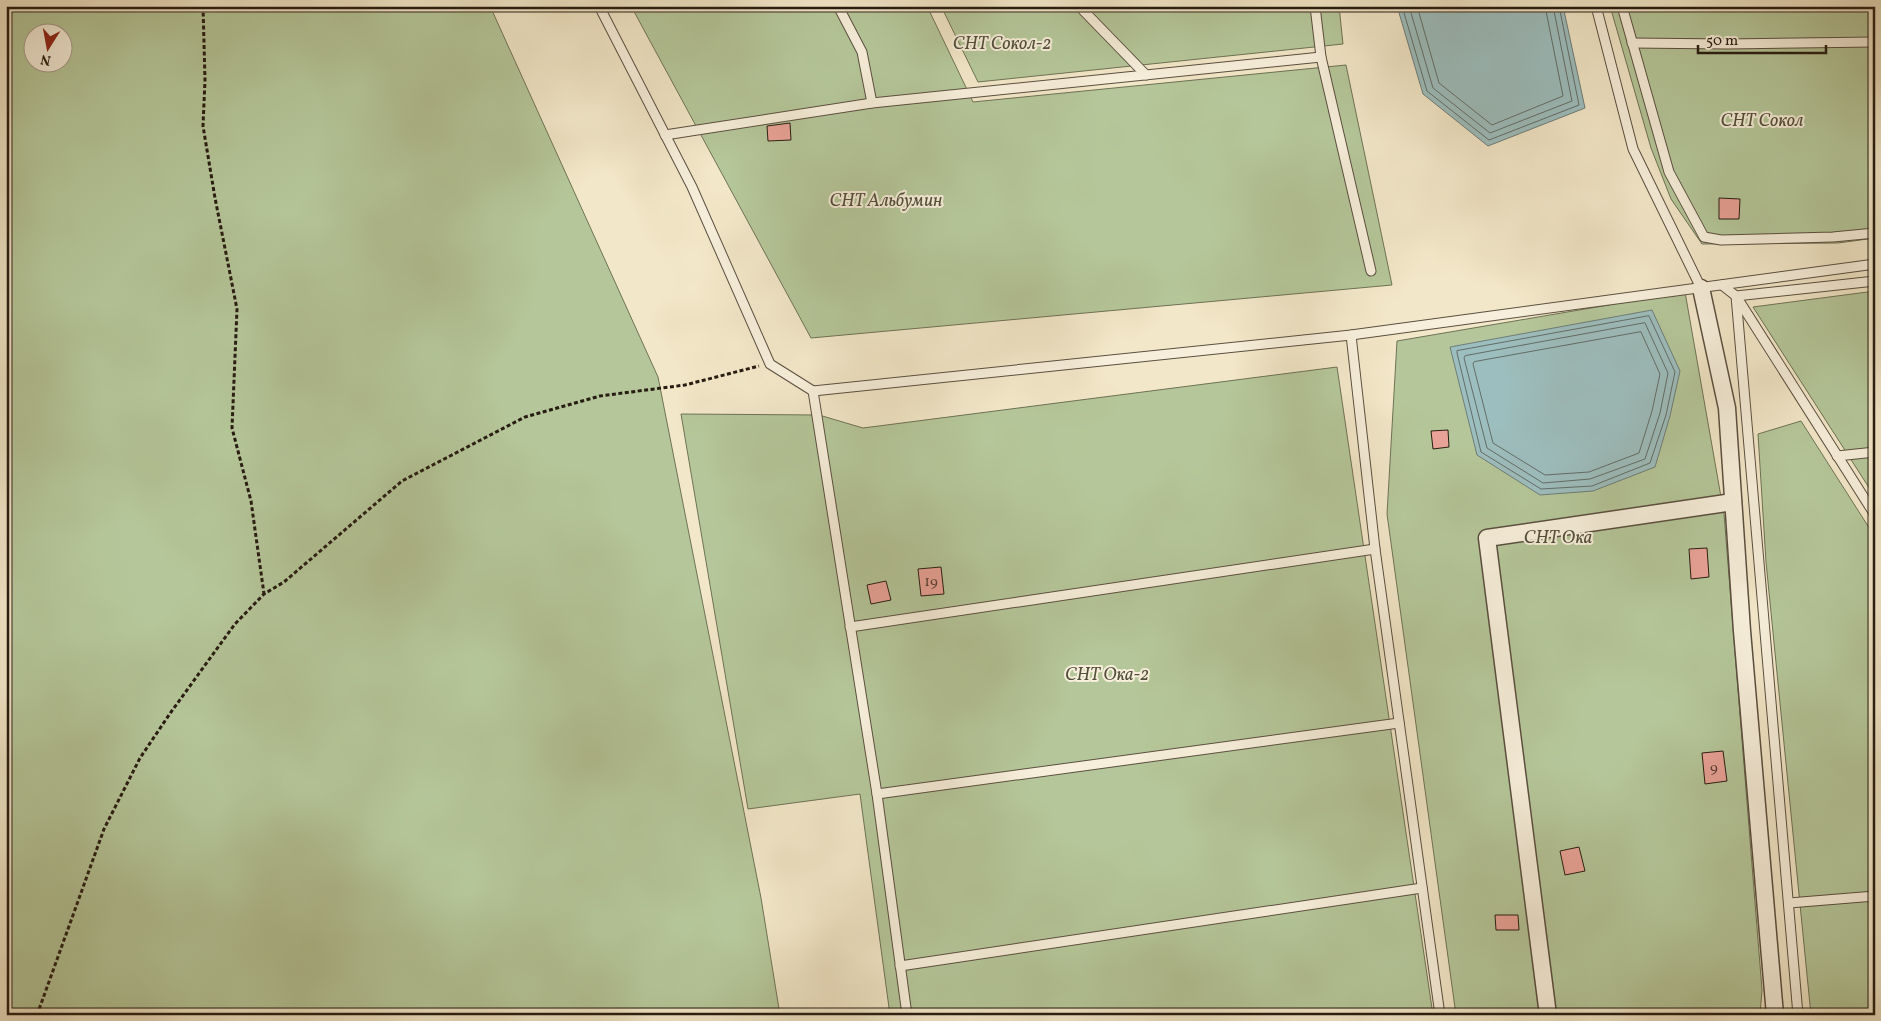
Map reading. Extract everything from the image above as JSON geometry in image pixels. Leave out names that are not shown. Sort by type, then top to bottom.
[{"type":"street","points":[[1701,288],[1727,408],[1742,631],[1775,1015]]},
{"type":"street","points":[[1548,1015],[1487,538],[1733,502]]},
{"type":"lane","points":[[599,6],[692,187],[770,364],[813,391],[1351,335],[1875,264]]},
{"type":"lane","points":[[838,6],[862,52],[872,104]]},
{"type":"lane","points":[[1079,6],[1146,75]]},
{"type":"lane","points":[[1315,6],[1321,57],[1371,271]]},
{"type":"lane","points":[[1596,6],[1633,149],[1701,288]]},
{"type":"lane","points":[[1622,6],[1669,172],[1704,237],[1721,240],[1833,237],[1875,233]]},
{"type":"lane","points":[[1632,43],[1875,42]]},
{"type":"lane","points":[[666,135],[872,104],[1321,57]]},
{"type":"lane","points":[[1736,296],[1875,281]]},
{"type":"lane","points":[[1722,286],[1736,296],[1875,515]]},
{"type":"lane","points":[[1736,296],[1798,1015]]},
{"type":"lane","points":[[1351,335],[1374,549],[1440,1015]]},
{"type":"lane","points":[[813,391],[877,794],[907,1015]]},
{"type":"lane","points":[[1837,456],[1875,452]]},
{"type":"lane","points":[[850,627],[1374,549]]},
{"type":"lane","points":[[877,794],[1399,723]]},
{"type":"lane","points":[[900,966],[1422,888]]},
{"type":"lane","points":[[1789,903],[1875,896]]},
{"type":"path","points":[[203,6],[205,80],[203,126],[237,309],[232,428],[251,501],[264,594]]},
{"type":"path","points":[[37,1015],[104,829],[140,758],[209,659],[236,624],[264,594],[284,582],[402,481],[525,417],[600,396],[685,386],[770,364]]},
{"type":"green space","points":[[6,6],[490,6],[658,377],[761,898],[780,1015],[6,1015]]},
{"type":"green space","name":"СНТ Альбумин","points":[[631,6],[927,6],[973,102],[1346,65],[1392,285],[811,338]]},
{"type":"green space","name":"СНТ Сокол-2","points":[[941,6],[1339,6],[1343,44],[978,82]]},
{"type":"green space","name":"СНТ Сокол","points":[[1610,6],[1875,6],[1875,238],[1838,243],[1702,244],[1671,199],[1651,148]]},
{"type":"green space","points":[[1875,291],[1875,497],[1753,307]]},
{"type":"green space","name":"СНТ Ока","points":[[1685,292],[1724,514],[1762,990],[1760,1015],[1456,1015],[1387,514],[1397,341]]},
{"type":"green space","name":"СНТ Ока-2","points":[[1337,367],[1433,1015],[890,1015],[860,794],[748,809],[681,414],[819,415],[863,428]]},
{"type":"green space","points":[[1801,421],[1875,537],[1875,1015],[1811,1015],[1766,562],[1758,434]]},
{"type":"water","points":[[1397,6],[1563,6],[1585,108],[1488,146],[1423,94]]},
{"type":"water","points":[[1652,310],[1680,371],[1670,416],[1655,467],[1593,491],[1540,495],[1477,455],[1450,347]]},
{"type":"building","points":[[790,123],[791,140],[768,141],[767,126]]},
{"type":"building","points":[[1719,198],[1740,199],[1739,219],[1719,219]]},
{"type":"building","points":[[1448,430],[1449,447],[1433,449],[1431,431]]},
{"type":"building","points":[[1707,548],[1709,577],[1691,579],[1689,549]]},
{"type":"building","points":[[941,567],[944,594],[921,596],[918,569]]},
{"type":"building","points":[[886,581],[891,600],[871,604],[867,585]]},
{"type":"building","points":[[1723,751],[1727,781],[1705,784],[1702,753]]},
{"type":"building","points":[[1579,847],[1585,871],[1565,875],[1560,851]]},
{"type":"building","points":[[1495,915],[1518,915],[1519,930],[1496,930]]}]
